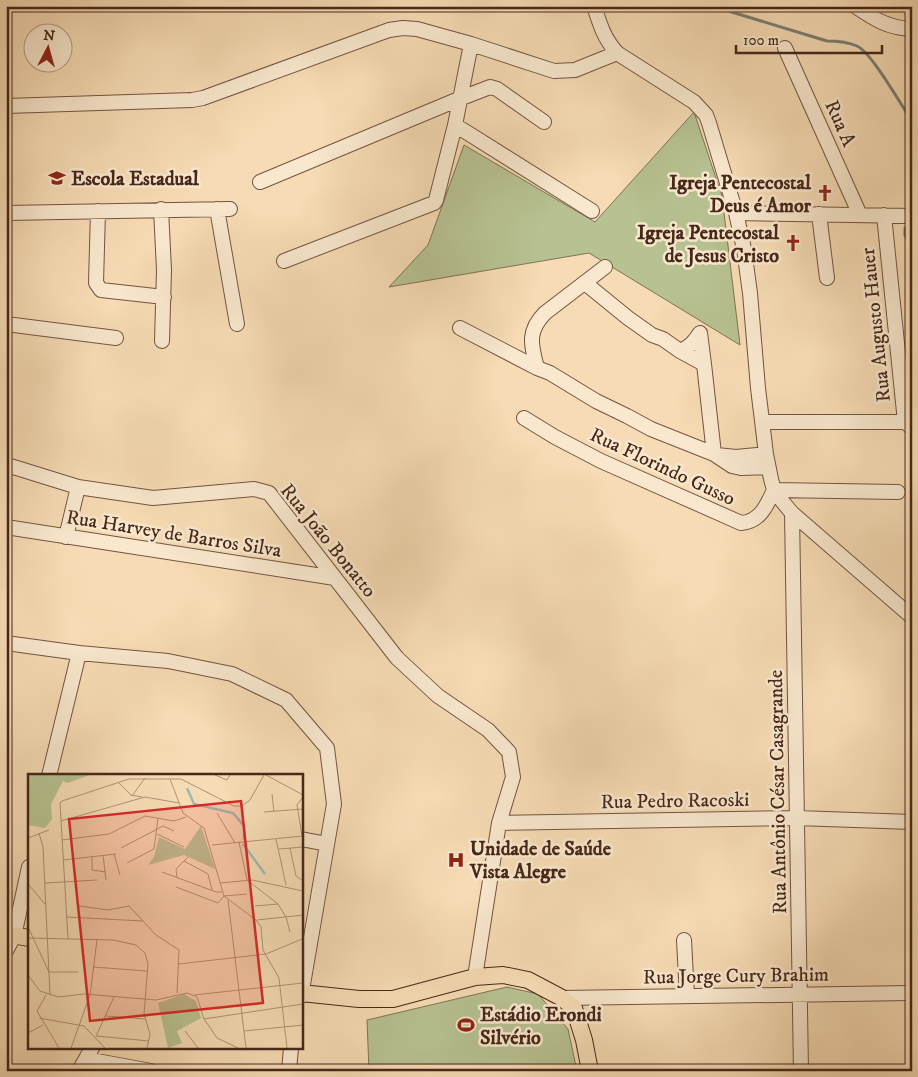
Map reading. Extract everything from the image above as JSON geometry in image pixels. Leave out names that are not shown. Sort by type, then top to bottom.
[{"type":"main road","points":[[302,994],[359,999],[393,999],[475,976],[502,975],[528,980],[562,998],[574,1008],[584,1040],[590,1071]]},
{"type":"street","points":[[594,6],[602,32],[617,53],[687,96],[706,115],[709,123],[736,213],[744,249],[762,422],[767,460],[774,490],[792,513],[912,617]]},
{"type":"street","points":[[856,6],[875,20],[897,28],[912,29]]},
{"type":"street","points":[[6,106],[203,98],[389,30],[404,28],[417,29],[471,44],[554,71],[575,70],[617,53]]},
{"type":"street","points":[[284,262],[434,203],[455,125],[471,44]]},
{"type":"street","name":"Rua A","points":[[785,48],[860,215]]},
{"type":"street","points":[[260,182],[490,87],[497,89],[544,122]]},
{"type":"street","points":[[455,125],[592,211]]},
{"type":"street","points":[[6,213],[223,209],[237,324]]},
{"type":"street","points":[[161,210],[164,270],[162,341]]},
{"type":"street","points":[[98,211],[96,283],[101,290],[164,297]]},
{"type":"street","points":[[736,213],[912,216]]},
{"type":"street","points":[[819,214],[827,278]]},
{"type":"street","name":"Rua Augusto Hauer","points":[[884,215],[910,424]]},
{"type":"street","points":[[537,368],[532,348],[532,339],[534,329],[539,320],[545,313],[605,267]]},
{"type":"street","points":[[585,283],[638,326],[704,364]]},
{"type":"street","points":[[6,324],[116,338]]},
{"type":"street","points":[[460,328],[550,373],[651,429],[714,454],[767,460]]},
{"type":"street","points":[[680,351],[694,343],[700,333],[714,454]]},
{"type":"street","name":"Rua Florindo Gusso","points":[[524,418],[601,461],[737,522],[745,523],[762,514],[774,490]]},
{"type":"street","points":[[762,422],[910,424]]},
{"type":"street","name":"Rua João Bonatto","points":[[7,464],[78,487],[153,498],[254,488],[269,493],[397,658],[438,696],[488,730],[509,752],[513,777],[499,823]]},
{"type":"street","points":[[66,537],[78,487]]},
{"type":"street","points":[[774,490],[898,492]]},
{"type":"street","name":"Rua Antônio César Casagrande","points":[[792,513],[801,1071]]},
{"type":"street","name":"Rua Harvey de Barros Silva","points":[[6,528],[335,578]]},
{"type":"street","points":[[6,643],[79,653],[168,661],[232,674],[286,700],[327,748],[334,804],[302,988]]},
{"type":"street","points":[[49,774],[79,653]]},
{"type":"street","name":"Rua Pedro Racoski","points":[[499,823],[797,818],[912,822]]},
{"type":"street","points":[[475,976],[499,823]]},
{"type":"street","points":[[302,839],[327,844]]},
{"type":"street","points":[[6,951],[16,936],[28,872]]},
{"type":"street","points":[[684,940],[687,996]]},
{"type":"street","name":"Rua Jorge Cury Brahim","points":[[562,998],[912,993]]},
{"type":"street","points":[[289,1071],[291,1050]]},
{"type":"street","points":[[79,1071],[89,1053],[151,1071]]},
{"type":"green space","points":[[694,112],[722,196],[740,345],[589,253],[389,287],[428,245],[464,145],[595,222]]},
{"type":"green space","name":"Estádio Erondi Silvério","points":[[507,987],[538,994],[568,1029],[577,1071],[369,1071],[367,1020]]},
{"type":"waterway","points":[[712,6],[827,41],[857,46],[870,58],[912,121]]},
{"type":"waterway","points":[[910,205],[912,197]]},
{"type":"waterway","points":[[905,228],[905,235],[912,250]]},
{"type":"place","name":"Escola Estadual","points":[[57,178]]},
{"type":"place","name":"Igreja Pentecostal Deus é Amor","points":[[825,193]]},
{"type":"place","name":"Igreja Pentecostal de Jesus Cristo","points":[[793,243]]},
{"type":"place","name":"Unidade de Saúde Vista Alegre","points":[[456,860]]},
{"type":"place","name":"Estádio Erondi Silvério","points":[[466,1025]]}]
